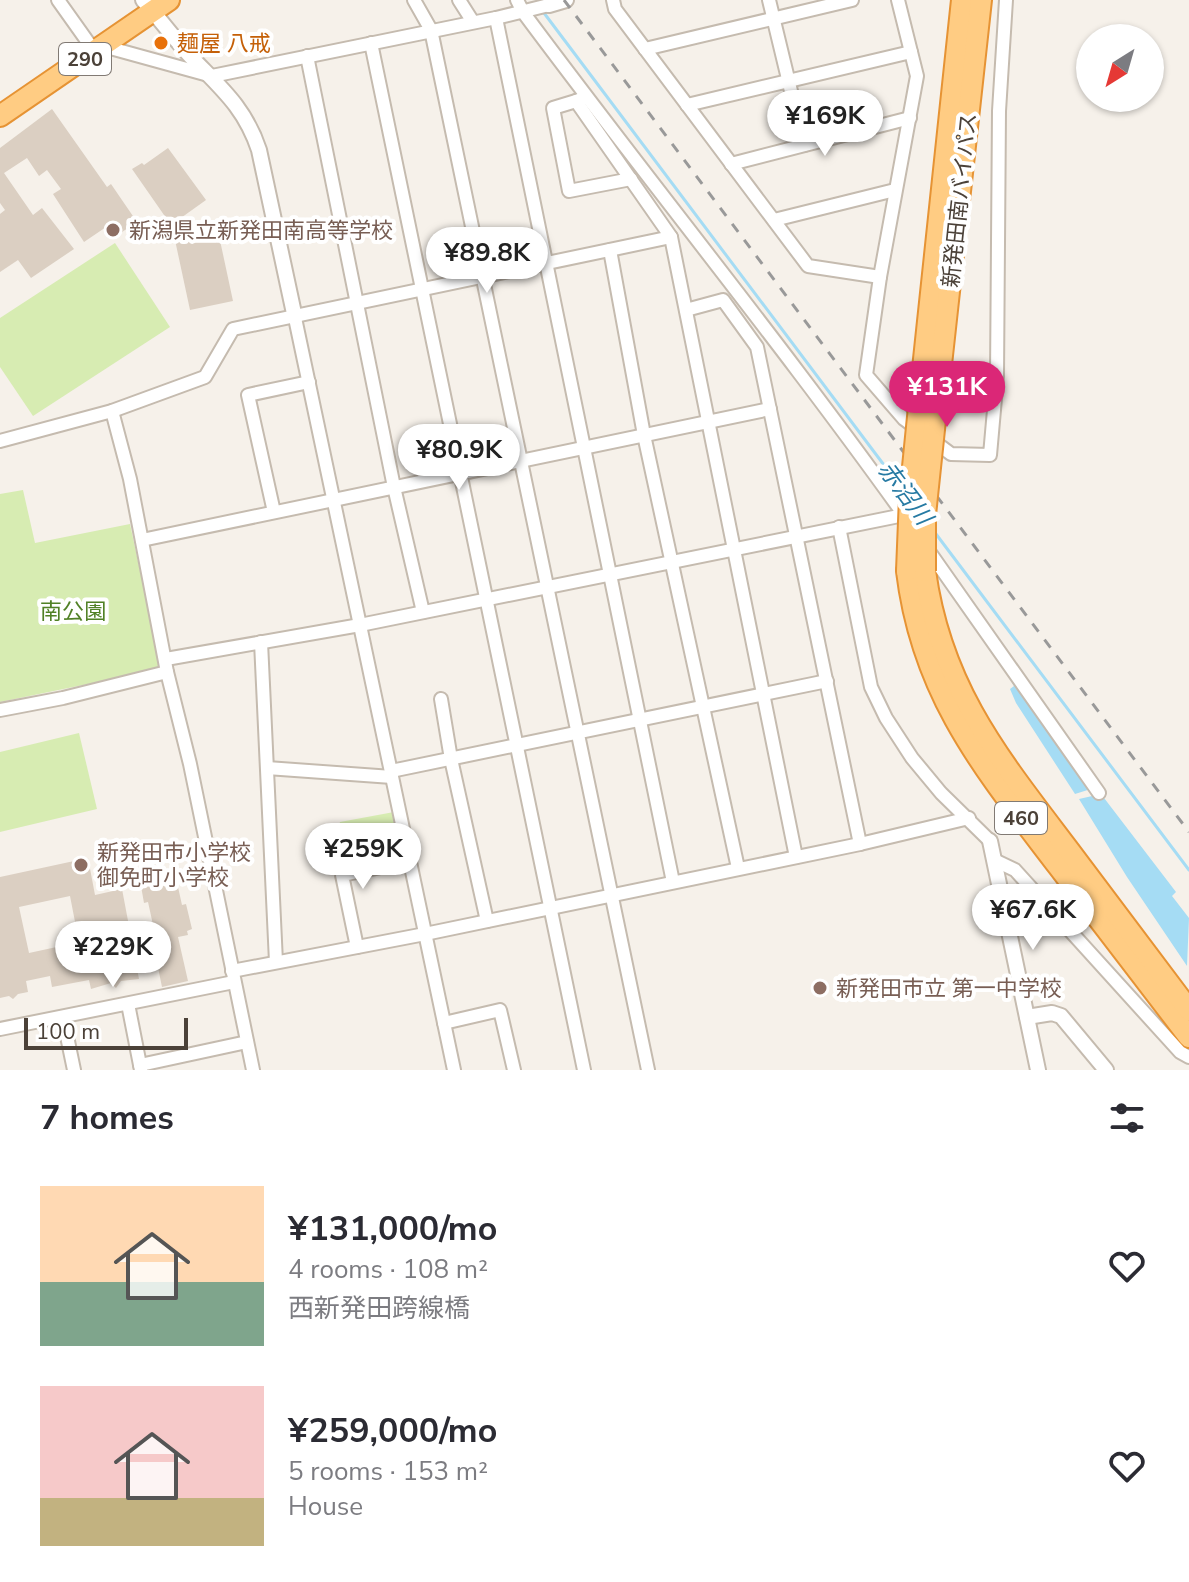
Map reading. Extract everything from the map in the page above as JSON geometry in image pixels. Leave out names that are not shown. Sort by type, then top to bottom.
[{"type":"highway","name":"新発田南バイパス","points":[[928,399],[962,0]]},
{"type":"highway","name":"新発田南バイパス","points":[[928,399],[981,0]]},
{"type":"highway","name":"290","points":[[0,115],[99,49],[155,3]]},
{"type":"highway","name":"460","points":[[928,399],[910,497],[917,632],[943,699],[996,785],[1189,1037]]},
{"type":"highway","name":"460","points":[[916,571],[945,657],[978,725],[1009,771],[1189,1010]]},
{"type":"street","points":[[58,0],[99,49],[212,76],[496,18],[520,6],[549,5],[566,0]]},
{"type":"street","points":[[414,0],[431,30],[648,1070]]},
{"type":"street","points":[[459,0],[473,22]]},
{"type":"street","points":[[613,0],[615,9],[808,266],[880,277]]},
{"type":"street","points":[[769,0],[804,145]]},
{"type":"street","points":[[645,49],[852,0]]},
{"type":"street","points":[[898,0],[917,76],[880,277],[866,375],[904,419],[951,454],[990,455],[997,376],[999,111],[1006,0]]},
{"type":"street","points":[[155,3],[192,58],[212,76],[250,123],[259,150],[454,1070]]},
{"type":"street","points":[[520,6],[671,237],[796,857]]},
{"type":"street","points":[[496,18],[673,882]]},
{"type":"street","points":[[371,43],[584,1070]]},
{"type":"street","points":[[687,105],[911,52]]},
{"type":"street","points":[[307,56],[394,487],[423,612]]},
{"type":"street","points":[[581,99],[553,108],[569,191],[631,179]]},
{"type":"street","points":[[581,99],[754,311],[904,515],[1099,793]]},
{"type":"street","points":[[731,164],[910,118]]},
{"type":"street","points":[[774,220],[895,190]]},
{"type":"street","points":[[0,441],[112,411],[205,377],[233,329],[671,237]]},
{"type":"street","points":[[610,250],[644,435],[738,868]]},
{"type":"street","points":[[686,310],[723,300],[757,347],[860,844]]},
{"type":"street","points":[[274,512],[248,395],[309,382]]},
{"type":"street","points":[[142,540],[770,409]]},
{"type":"street","points":[[112,411],[130,479],[166,666],[190,764],[253,1070]]},
{"type":"street","points":[[0,710],[63,698],[166,666],[261,642],[360,625],[904,515]]},
{"type":"street","points":[[839,527],[871,687],[886,718],[912,758],[941,793],[990,841],[1038,1070]]},
{"type":"street","points":[[261,642],[276,962]]},
{"type":"street","points":[[267,768],[392,774],[827,681]]},
{"type":"street","points":[[441,699],[487,921]]},
{"type":"street","points":[[0,1029],[128,1004],[276,962],[860,844],[969,818]]},
{"type":"street","points":[[994,860],[1015,870],[1180,1052],[1189,1057]]},
{"type":"street","points":[[357,947],[342,875],[410,861]]},
{"type":"street","points":[[128,1004],[141,1068],[247,1042]]},
{"type":"street","points":[[444,1023],[500,1010],[514,1070]]},
{"type":"street","points":[[1027,1017],[1052,1013],[1061,1016],[1106,1070]]},
{"type":"street","points":[[63,1017],[74,1070]]},
{"type":"green space","points":[[115,243],[170,327],[33,416],[0,367],[0,318]]},
{"type":"green space","name":"南公園","points":[[23,490],[35,543],[130,524],[161,669],[0,702],[0,494]]},
{"type":"green space","points":[[79,733],[97,809],[0,832],[0,752]]},
{"type":"green space","points":[[394,812],[404,858],[341,872],[333,840],[340,822]]},
{"type":"water","points":[[1005,670],[1094,788],[1075,794],[1016,703],[1010,689],[1014,686]]},
{"type":"water","points":[[1101,794],[1176,892],[1172,896],[1189,918],[1187,966],[1079,799]]},
{"type":"building","points":[[52,109],[107,187],[111,184],[137,222],[119,234],[112,223],[84,242],[53,194],[61,189],[47,170],[39,176],[27,158],[4,173],[33,215],[42,208],[74,249],[31,278],[18,260],[0,272],[0,214],[5,210],[0,203],[0,148]]},
{"type":"building","points":[[168,148],[206,200],[171,225],[132,169],[142,163],[144,165]]},
{"type":"building","points":[[204,230],[205,234],[218,231],[233,301],[190,310],[175,240]]},
{"type":"building","points":[[88,858],[95,895],[122,889],[139,979],[121,981],[116,988],[111,983],[91,989],[89,980],[52,987],[50,976],[26,981],[28,992],[18,994],[13,999],[9,996],[0,998],[0,877]],"holes":[[[70,896],[77,932],[73,933],[75,943],[29,953],[19,907]]]},
{"type":"building","points":[[176,878],[192,929],[187,931],[188,935],[178,937],[188,981],[162,987],[155,953],[159,952],[148,902],[144,903],[141,886]]},
{"type":"waterway","name":"赤沼川","points":[[541,9],[902,489]]},
{"type":"waterway","name":"赤沼川","points":[[933,530],[1189,870]]},
{"type":"railway","points":[[564,0],[1189,832]]},
{"type":"place","name":"麺屋 八戒","points":[[161,43]]},
{"type":"place","name":"新潟県立新発田南高等学校","points":[[113,230]]},
{"type":"place","name":"新発田市小学校 御免町小学校","points":[[81,865]]},
{"type":"place","name":"新発田市立 第一中学校","points":[[820,988]]}]
